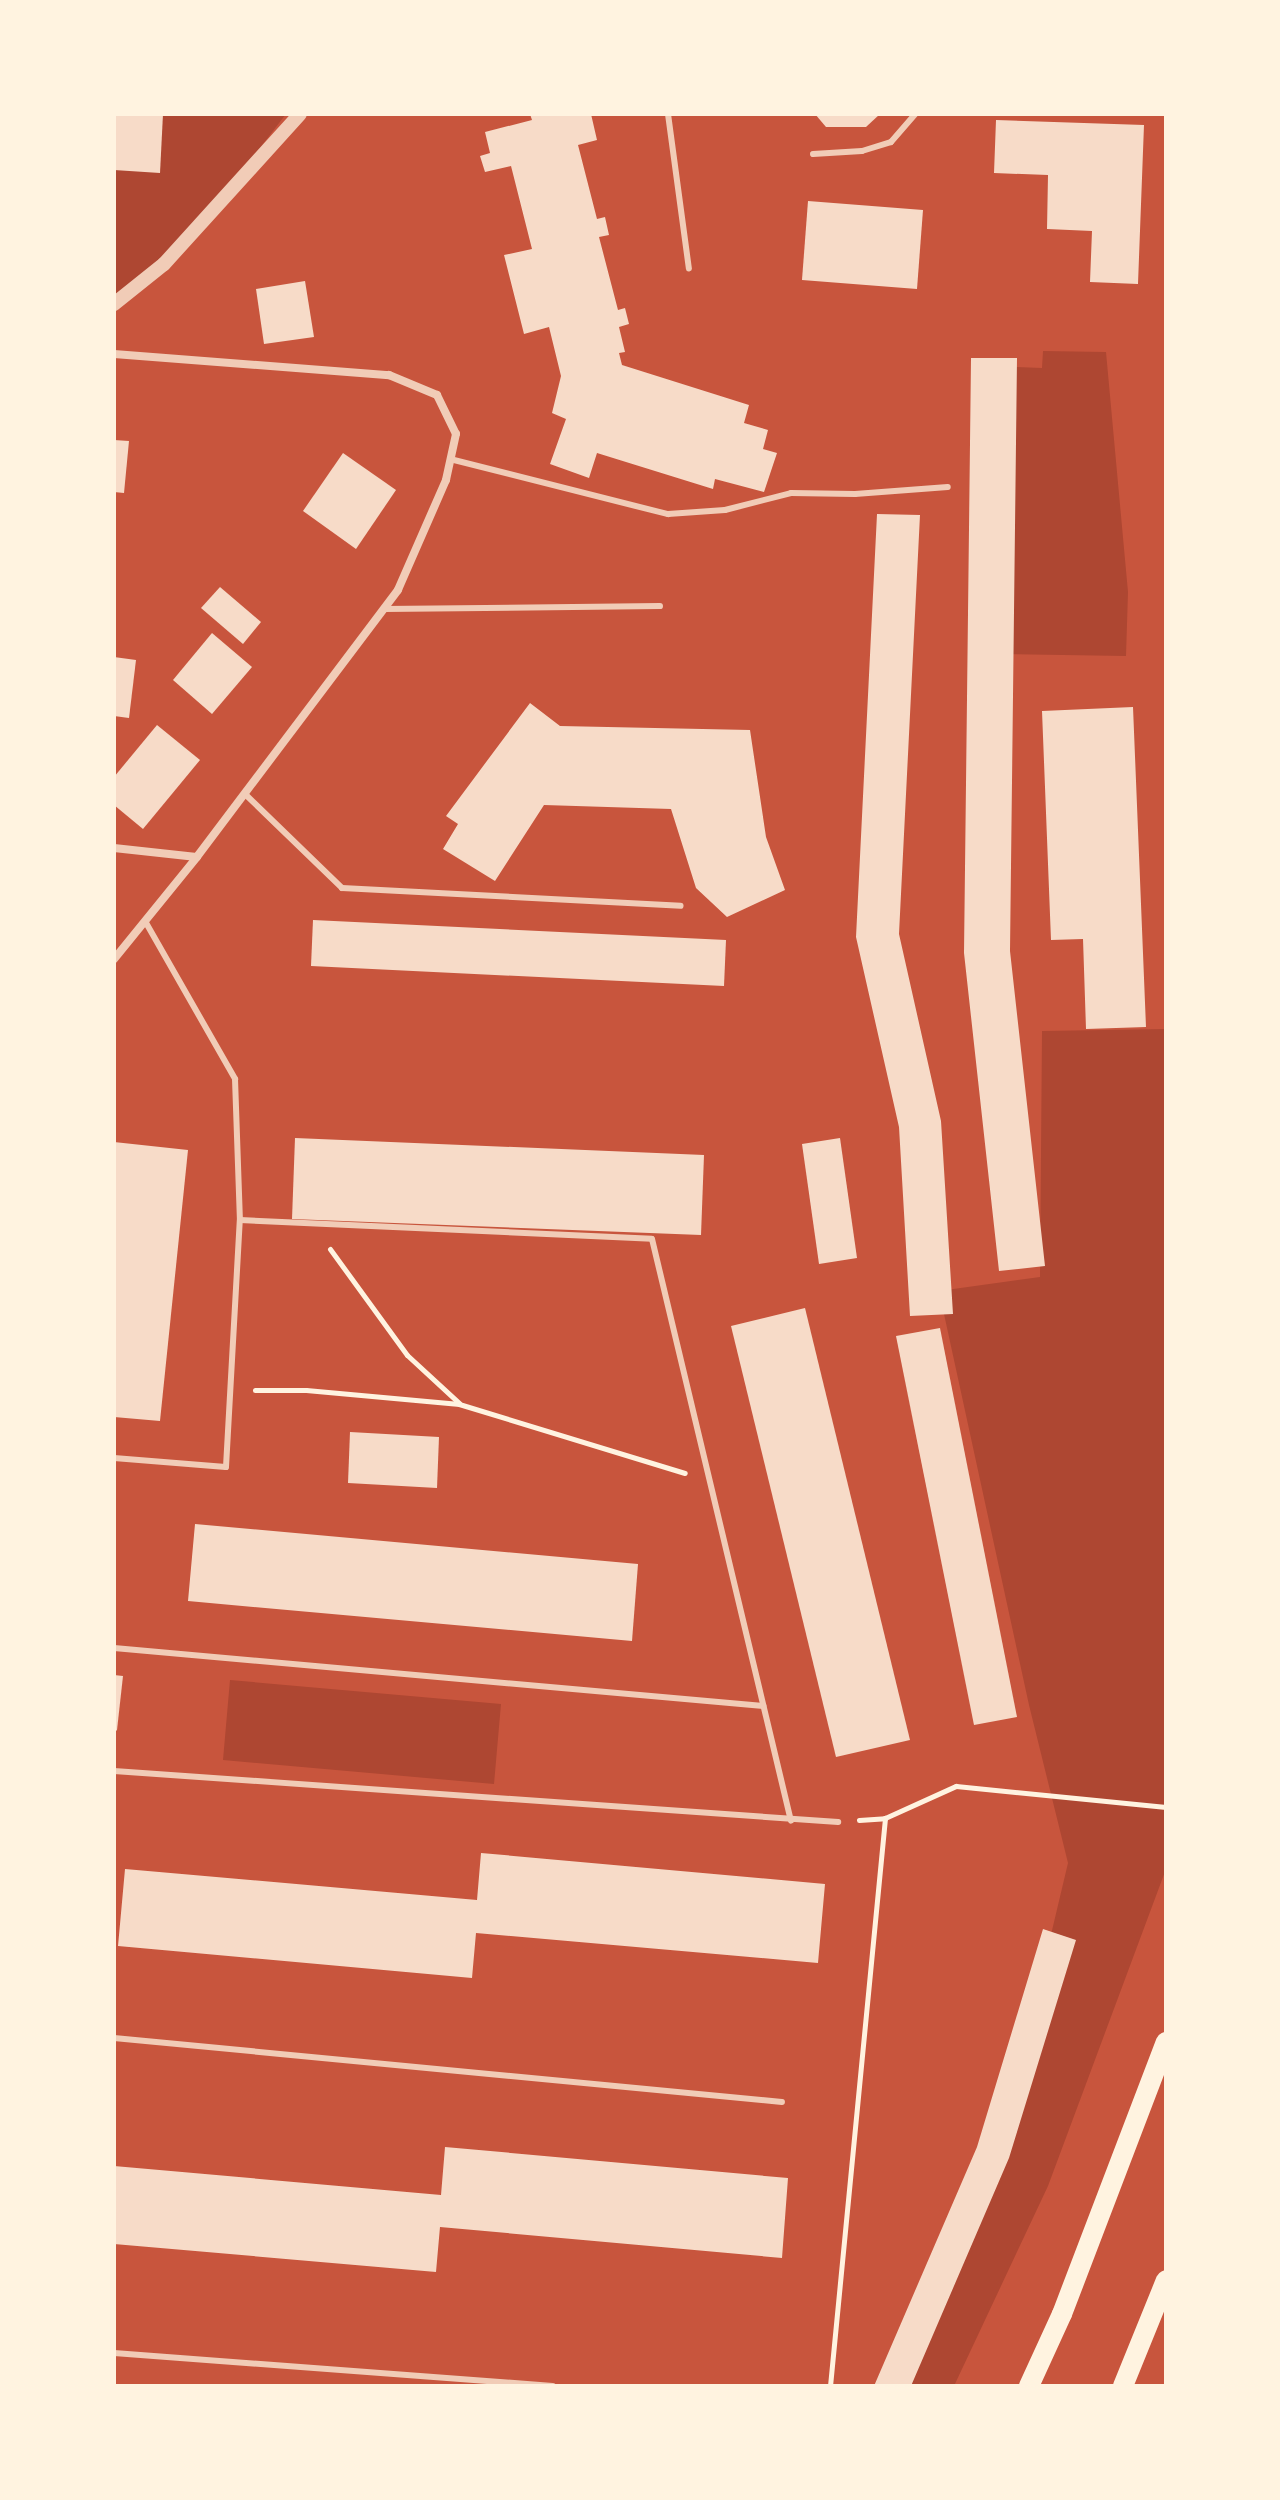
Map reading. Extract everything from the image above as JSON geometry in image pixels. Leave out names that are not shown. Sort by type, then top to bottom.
[{"type":"main road","points":[[1029,2386],[1062,2314],[1166,2042]]},
{"type":"main road","points":[[1123,2386],[1166,2280]]},
{"type":"street","points":[[114,304],[164,264],[300,114]]},
{"type":"street","points":[[114,354],[389,375],[437,395],[456,434],[446,480],[398,590],[197,857],[114,959]]},
{"type":"street","points":[[114,848],[197,857]]},
{"type":"lane","points":[[668,114],[689,269]]},
{"type":"lane","points":[[813,154],[862,151],[891,142],[915,114]]},
{"type":"lane","points":[[450,459],[668,514],[725,510],[791,493],[855,494],[948,487]]},
{"type":"lane","points":[[384,609],[660,606]]},
{"type":"lane","points":[[245,794],[342,888],[681,906]]},
{"type":"lane","points":[[114,1458],[226,1467],[240,1220],[235,1079],[145,921]]},
{"type":"lane","points":[[240,1220],[652,1239],[791,1821]]},
{"type":"lane","points":[[114,1648],[763,1706]]},
{"type":"lane","points":[[114,1771],[838,1822]]},
{"type":"lane","points":[[114,2038],[782,2102]]},
{"type":"lane","points":[[114,2353],[553,2386]]},
{"type":"path","points":[[1166,425],[1166,431]]},
{"type":"path","points":[[312,1223],[407,1355],[459,1404]]},
{"type":"path","points":[[230,1391],[306,1390],[459,1404],[709,1480]]},
{"type":"path","points":[[838,1822],[885,1818],[956,1786],[1166,1807]]},
{"type":"path","points":[[830,2386],[885,1818]]},
{"type":"shaded area","points":[[114,114],[286,114],[165,272],[114,299]]},
{"type":"shaded area","points":[[1043,351],[1106,352],[1128,592],[1126,656],[1004,654],[1016,367],[1042,368]]},
{"type":"shaded area","points":[[1166,1029],[1166,1869],[1048,2186],[954,2386],[875,2386],[1012,2099],[1068,1863],[1029,1705],[939,1291],[1040,1277],[1042,1031]]},
{"type":"shaded area","points":[[230,1680],[501,1704],[494,1784],[223,1760]]},
{"type":"building","points":[[114,114],[163,114],[160,173],[114,170]]},
{"type":"building","points":[[530,114],[591,114],[597,140],[578,145],[597,219],[605,217],[609,235],[599,237],[618,310],[625,308],[629,324],[619,327],[625,352],[619,353],[622,365],[749,405],[744,423],[768,430],[763,449],[777,453],[764,492],[715,479],[713,489],[597,453],[589,478],[550,464],[566,419],[552,413],[561,376],[549,327],[524,334],[504,255],[532,249],[511,166],[485,172],[480,156],[490,153],[485,132],[532,120]]},
{"type":"building","points":[[815,114],[880,114],[866,127],[826,127]]},
{"type":"building","points":[[996,120],[1144,125],[1138,284],[1090,282],[1092,231],[1047,229],[1048,175],[994,173]]},
{"type":"building","points":[[808,201],[923,210],[917,289],[802,280]]},
{"type":"building","points":[[305,281],[314,337],[264,344],[256,289]]},
{"type":"building","points":[[971,358],[1017,358],[1010,951],[1045,1266],[999,1271],[964,953]]},
{"type":"building","points":[[114,440],[129,441],[124,493],[114,492]]},
{"type":"building","points":[[343,453],[396,490],[356,549],[303,511]]},
{"type":"building","points":[[877,514],[920,515],[899,934],[941,1121],[953,1314],[910,1316],[899,1127],[856,937]]},
{"type":"building","points":[[220,587],[261,622],[243,644],[201,608]]},
{"type":"building","points":[[212,633],[252,667],[212,714],[173,680]]},
{"type":"building","points":[[114,657],[136,660],[129,718],[114,716]]},
{"type":"building","points":[[530,703],[560,726],[750,730],[766,837],[785,890],[727,917],[696,888],[671,809],[544,805],[495,881],[443,849],[458,824],[446,816]]},
{"type":"building","points":[[1133,707],[1146,1027],[1086,1029],[1083,939],[1051,940],[1042,711]]},
{"type":"building","points":[[157,725],[200,760],[143,829],[114,805],[114,777]]},
{"type":"building","points":[[313,920],[726,940],[724,986],[311,966]]},
{"type":"building","points":[[295,1138],[704,1155],[701,1235],[292,1219]]},
{"type":"building","points":[[840,1138],[857,1258],[819,1264],[802,1144]]},
{"type":"building","points":[[114,1142],[188,1150],[160,1421],[114,1417]]},
{"type":"building","points":[[805,1308],[910,1740],[836,1757],[731,1326]]},
{"type":"building","points":[[940,1328],[1017,1717],[974,1725],[896,1336]]},
{"type":"building","points":[[350,1432],[439,1437],[437,1488],[348,1483]]},
{"type":"building","points":[[195,1524],[638,1564],[632,1641],[188,1601]]},
{"type":"building","points":[[114,1675],[123,1676],[117,1730],[114,1733]]},
{"type":"building","points":[[481,1853],[825,1884],[818,1963],[476,1933],[472,1978],[118,1946],[125,1869],[477,1900]]},
{"type":"building","points":[[1043,1929],[1076,1940],[1009,2158],[911,2386],[874,2386],[977,2147]]},
{"type":"building","points":[[445,2147],[788,2178],[782,2258],[440,2227],[436,2272],[114,2244],[114,2166],[441,2195]]}]
